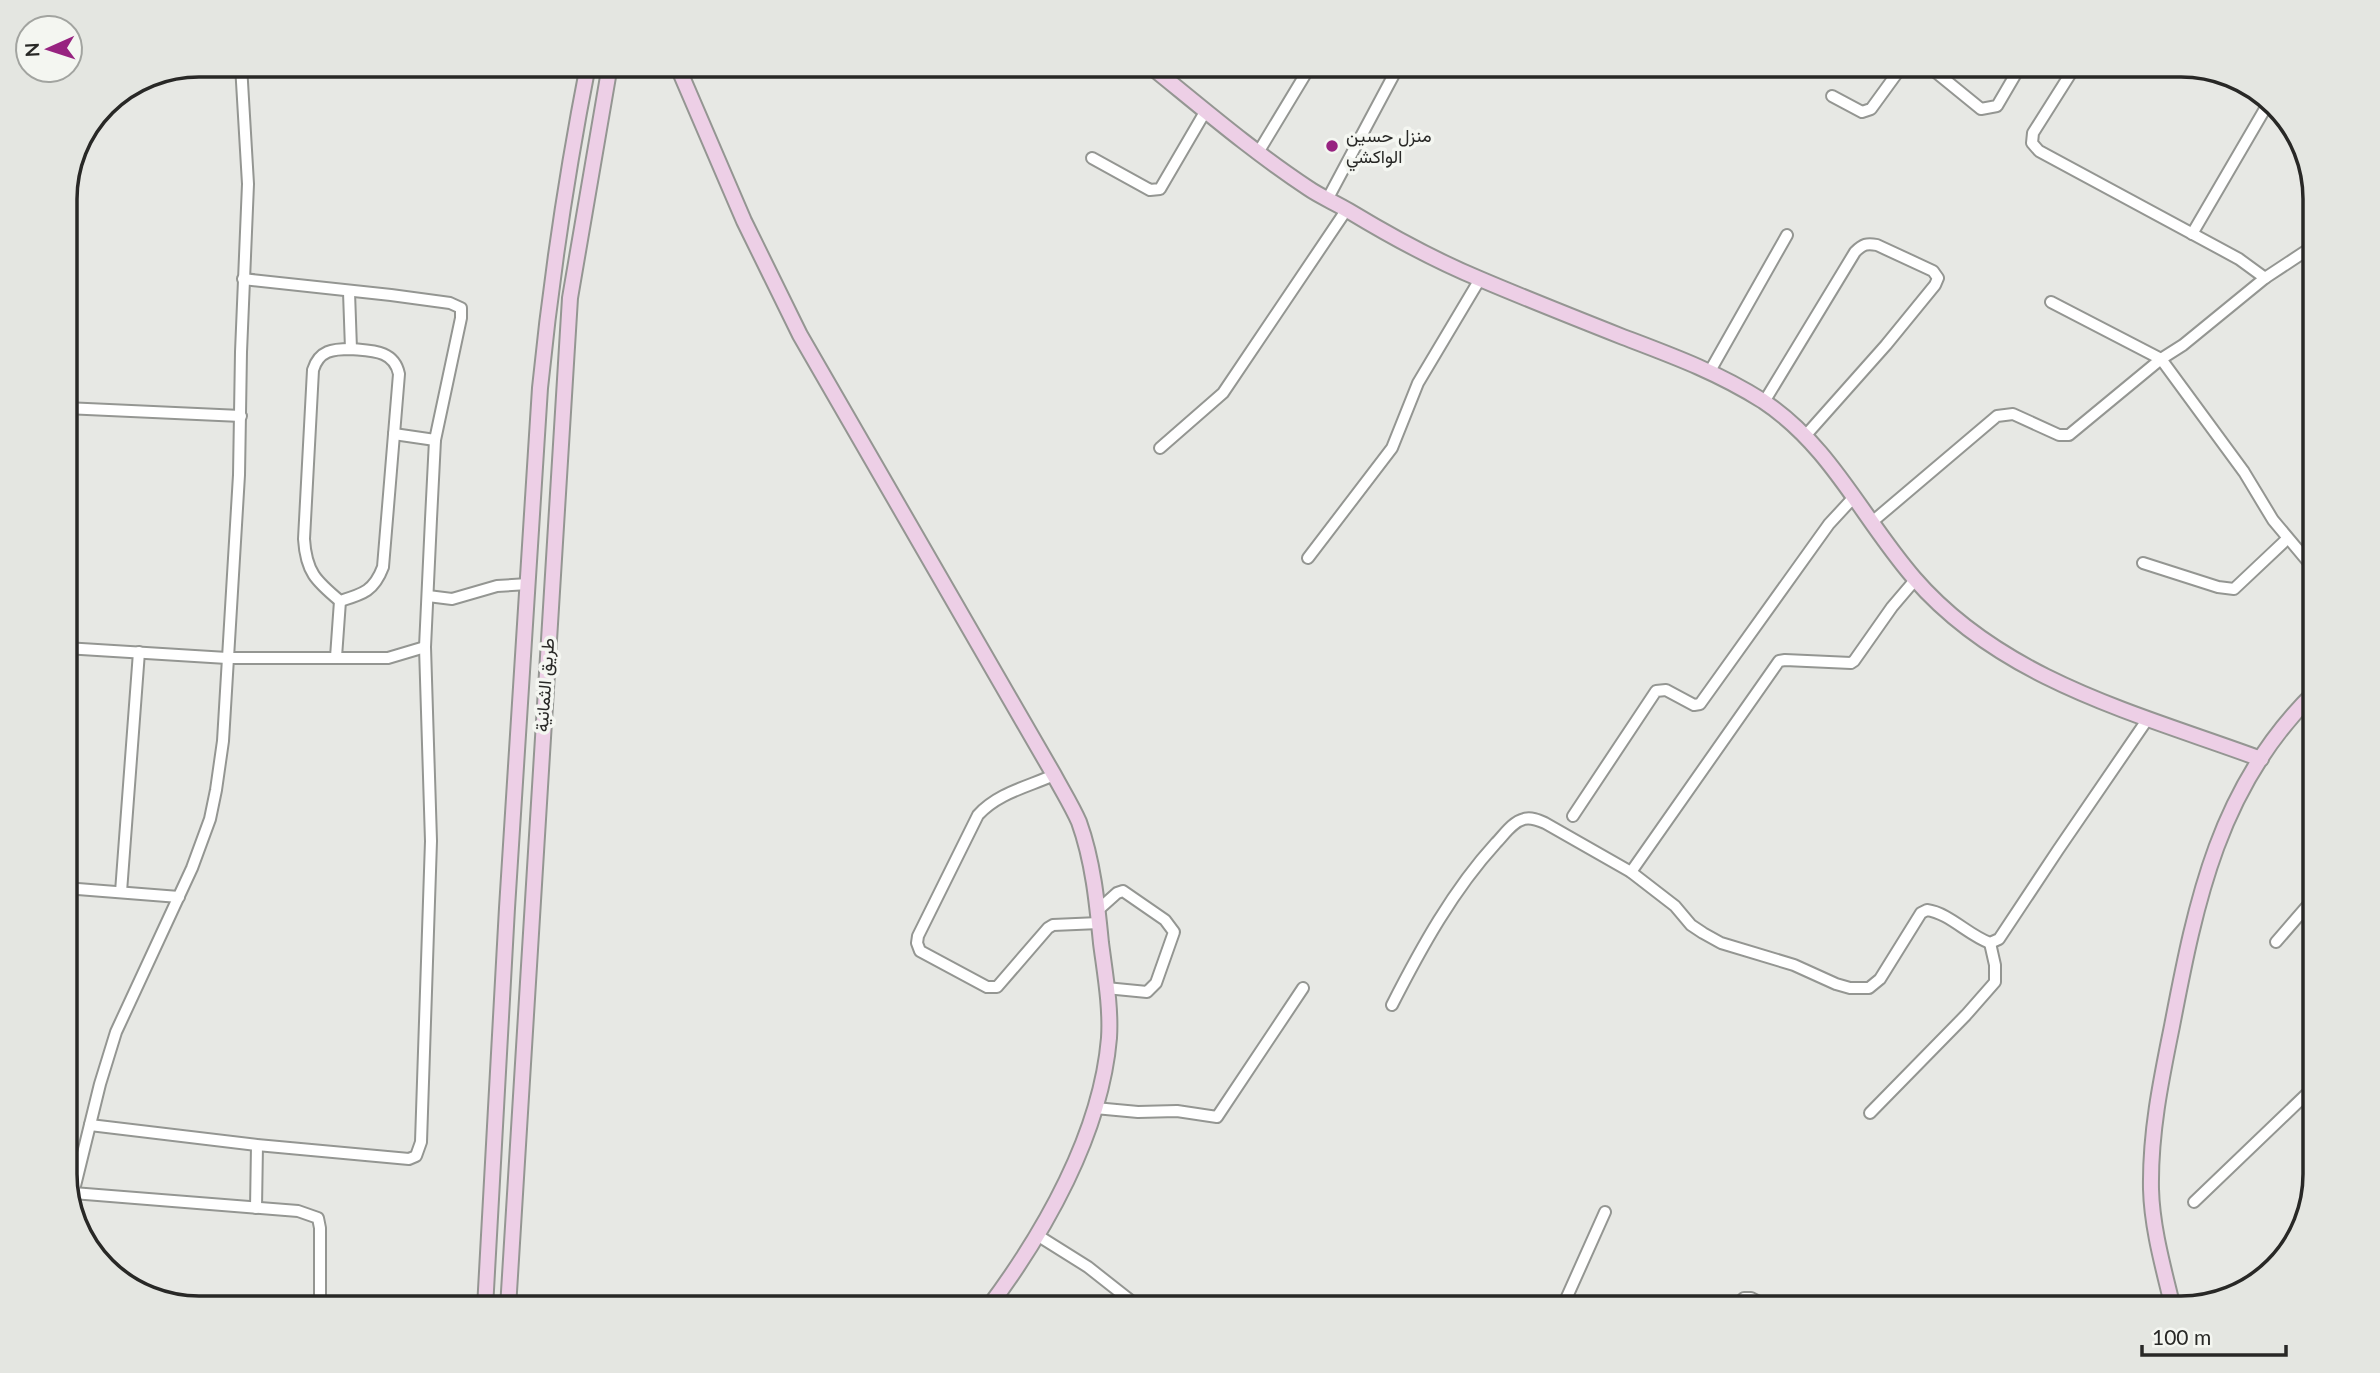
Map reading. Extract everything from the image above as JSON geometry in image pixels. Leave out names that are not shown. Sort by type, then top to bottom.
[{"type":"street","points":[[77,1178],[116,1032],[179,897],[210,819],[223,741],[239,488],[243,279],[248,184],[242,77]]},
{"type":"street","points":[[486,1296],[540,388],[568,164],[586,77]]},
{"type":"street","name":"طريق الثمانية","points":[[509,1296],[570,298],[608,77]]},
{"type":"street","points":[[682,77],[744,221],[800,335],[1054,775],[1078,820],[1090,860],[1106,988],[1109,1036],[1104,1074],[1095,1108],[1073,1166],[1037,1235],[996,1296]]},
{"type":"street","points":[[1164,77],[1205,112],[1327,200],[1347,209],[1397,240],[1480,279],[1710,371],[1764,402],[1806,435],[1824,455],[1915,580],[1956,619],[2024,666],[2061,685],[2147,720],[2261,759]]},
{"type":"street","points":[[1259,151],[1304,77]]},
{"type":"street","points":[[1327,200],[1393,77]]},
{"type":"street","points":[[1832,96],[1862,112],[1871,109],[1894,77]]},
{"type":"street","points":[[1942,77],[1981,109],[1997,106],[2014,77]]},
{"type":"street","points":[[2068,77],[2033,133],[2032,143],[2039,151],[2239,259],[2265,278]]},
{"type":"street","points":[[2192,234],[2264,110]]},
{"type":"street","points":[[1092,158],[1150,190],[1160,189],[1205,112]]},
{"type":"street","points":[[1160,448],[1223,393],[1347,209]]},
{"type":"street","points":[[1710,371],[1787,235]]},
{"type":"street","points":[[1764,402],[1855,252],[1862,245],[1877,245],[1933,271],[1938,278],[1935,285],[1806,435]]},
{"type":"street","points":[[1872,522],[1997,416],[2013,414],[2059,435],[2069,435],[2265,278],[2303,253]]},
{"type":"street","points":[[90,1125],[257,1145],[409,1159],[416,1156],[420,1149],[431,841],[425,647],[435,440],[461,309],[450,303],[243,279]]},
{"type":"street","points":[[1308,558],[1392,448],[1418,383],[1480,279]]},
{"type":"street","points":[[349,292],[351,349]]},
{"type":"street","points":[[2051,302],[2161,359],[2244,472],[2273,520],[2303,557]]},
{"type":"street","points":[[330,349],[381,352],[397,365],[399,374],[383,567],[372,587],[359,595],[340,601],[323,587],[308,566],[305,554],[313,370],[315,361],[330,349]]},
{"type":"street","points":[[77,409],[241,416]]},
{"type":"street","points":[[394,434],[435,440]]},
{"type":"street","points":[[1573,816],[1656,691],[1667,690],[1694,705],[1699,704],[1829,524],[1854,497]]},
{"type":"street","points":[[2143,562],[2218,587],[2234,589],[2287,539]]},
{"type":"street","points":[[1631,872],[1779,661],[1851,663],[1915,580]]},
{"type":"street","points":[[428,596],[452,599],[491,587],[528,584]]},
{"type":"street","points":[[336,657],[340,601]]},
{"type":"street","points":[[77,649],[227,657],[394,657],[425,647]]},
{"type":"street","points":[[121,892],[139,652]]},
{"type":"street","points":[[2171,1296],[2151,1191],[2153,1131],[2192,928],[2203,884],[2228,816],[2261,759],[2303,706]]},
{"type":"street","points":[[1392,1005],[1450,902],[1491,848],[1518,821],[1531,818],[1545,823],[1631,872],[1675,906],[1690,925],[1721,943],[1794,965],[1850,988],[1870,988],[1880,979],[1921,913],[1927,910],[1938,913],[1990,943],[2000,939],[2057,850],[2147,720]]},
{"type":"street","points":[[1054,775],[1002,795],[987,805],[978,816],[918,936],[918,947],[920,951],[987,987],[994,988],[1048,928],[1099,916],[1117,893],[1123,891],[1165,920],[1174,932],[1152,989],[1147,992],[1106,988]]},
{"type":"street","points":[[77,889],[179,897]]},
{"type":"street","points":[[2276,942],[2303,911]]},
{"type":"street","points":[[1870,1113],[1995,982],[1995,965],[1990,943]]},
{"type":"street","points":[[1095,1108],[1138,1112],[1177,1111],[1217,1117],[1303,988]]},
{"type":"street","points":[[2194,1202],[2303,1098]]},
{"type":"street","points":[[256,1208],[257,1145]]},
{"type":"street","points":[[79,1198],[298,1211],[317,1218],[320,1228],[320,1296]]},
{"type":"street","points":[[1567,1296],[1605,1212]]},
{"type":"street","points":[[1037,1235],[1088,1267],[1125,1296]]},
{"type":"place","name":"منزل حسين الواكشي","points":[[1332,146]]}]
